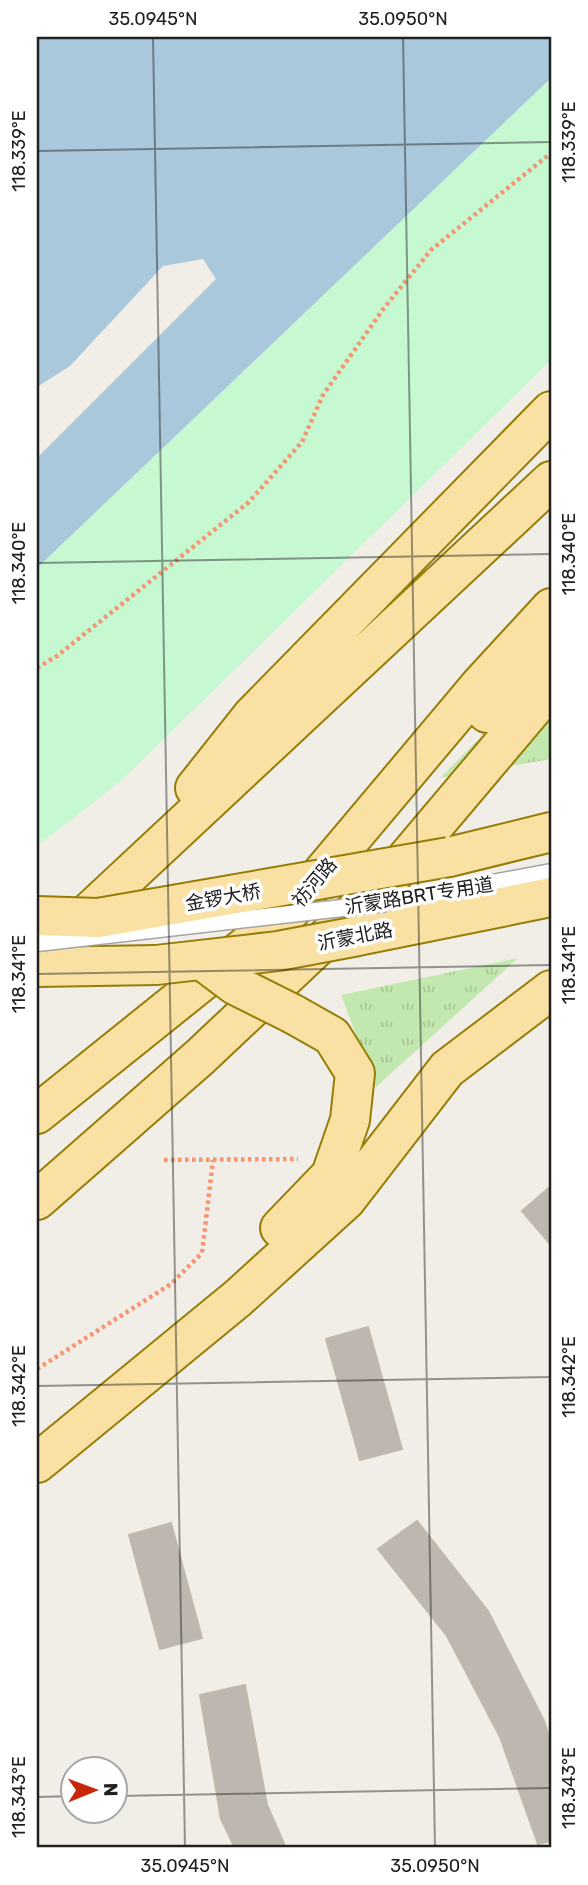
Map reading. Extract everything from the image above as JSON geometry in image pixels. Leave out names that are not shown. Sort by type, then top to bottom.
[{"type":"main road","points":[[119,886],[252,716],[551,411]]},
{"type":"main road","points":[[37,961],[551,481]]},
{"type":"main road","name":"祊河路","points":[[37,1114],[290,910],[481,684],[551,607]]},
{"type":"main road","points":[[290,910],[551,649]]},
{"type":"main road","points":[[37,1200],[201,1057],[389,879],[551,687]]},
{"type":"main road","name":"金锣大桥","points":[[37,916],[98,918],[449,857],[551,832]]},
{"type":"main road","name":"沂蒙北路","points":[[37,967],[156,965],[203,961],[358,936],[551,897]]},
{"type":"main road","points":[[37,1443],[247,1263],[331,1175],[350,1120],[355,1073],[332,1036],[235,985],[203,961]]},
{"type":"main road","points":[[37,1463],[238,1298],[346,1200],[446,1069],[551,990]]},
{"type":"lane","name":"沂蒙路BRT专用道","points":[[37,943],[386,903],[551,872]]},
{"type":"path","points":[[37,668],[57,656],[249,502],[302,442],[323,396],[384,308],[431,250],[551,153]]},
{"type":"path","points":[[164,1160],[300,1159]]},
{"type":"path","points":[[37,1369],[171,1284],[202,1254],[213,1160]]},
{"type":"green space","points":[[551,78],[551,360],[122,780],[41,843],[37,841],[37,568]]},
{"type":"green space","points":[[551,667],[551,759],[440,778]]},
{"type":"green space","points":[[518,958],[376,1087],[341,995]]},
{"type":"water","points":[[37,37],[551,37],[551,78],[37,568],[37,458],[216,279],[203,259],[163,266],[70,366],[37,387]]},
{"type":"building","points":[[551,1186],[551,1245],[522,1211]]},
{"type":"building","points":[[368,1327],[402,1449],[360,1460],[326,1339]]},
{"type":"building","points":[[417,1521],[488,1611],[544,1721],[551,1743],[551,1841],[538,1844],[500,1737],[447,1636],[378,1549]]},
{"type":"building","points":[[171,1523],[202,1638],[160,1649],[129,1535]]},
{"type":"building","points":[[245,1685],[267,1805],[286,1848],[235,1848],[221,1819],[200,1695]]}]
